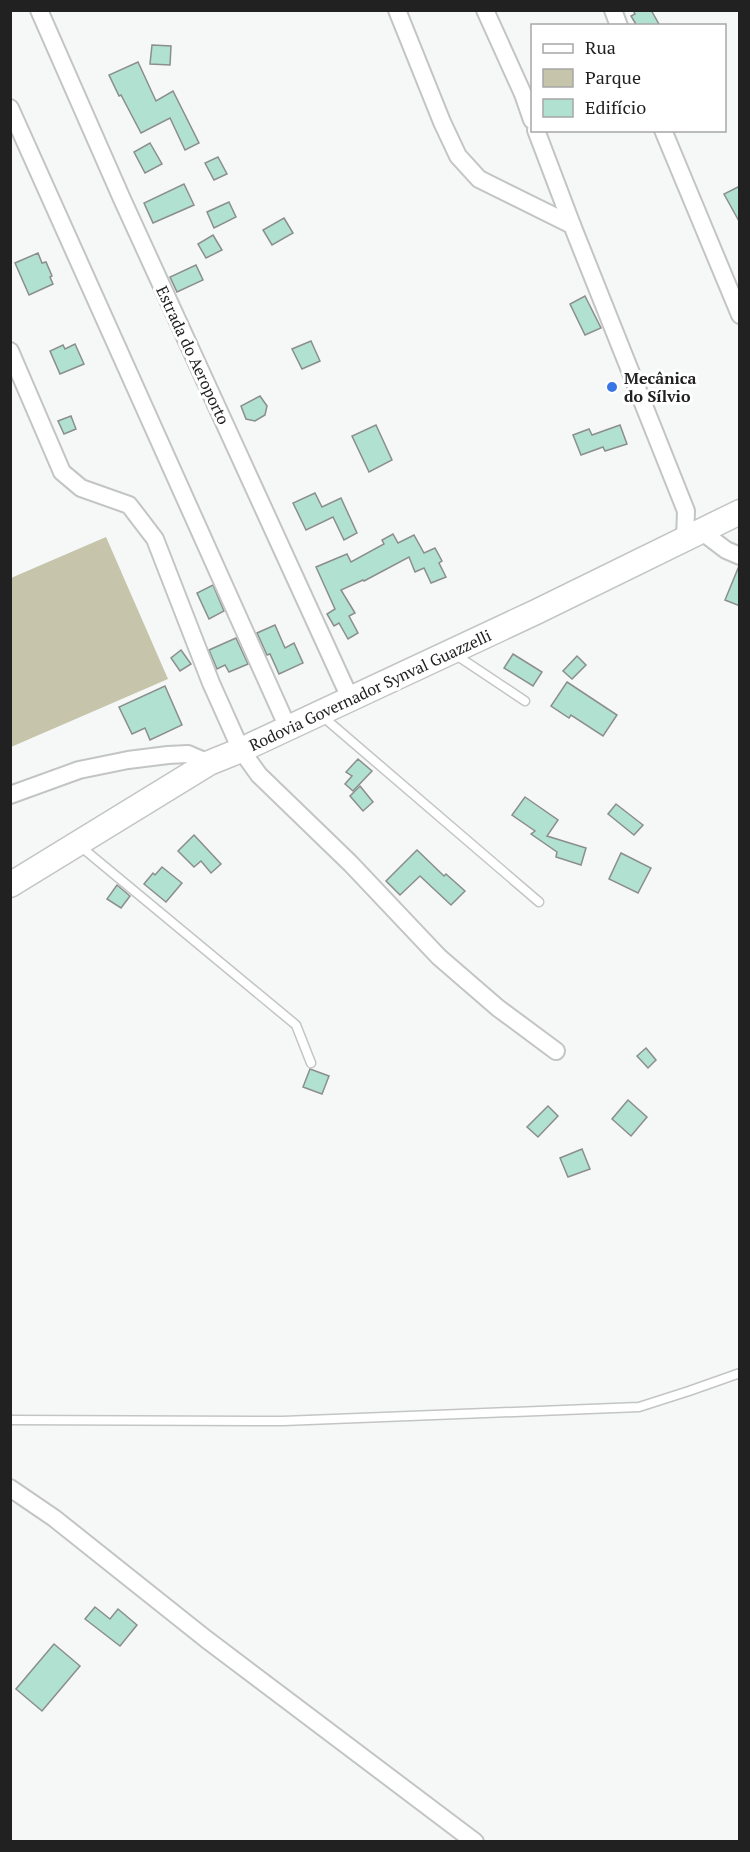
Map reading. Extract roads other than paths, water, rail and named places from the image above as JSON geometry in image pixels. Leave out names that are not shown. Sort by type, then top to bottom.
[{"type":"main road","name":"Rodovia Governador Synval Guazzelli","points":[[10,885],[209,763],[451,651],[740,512]]},
{"type":"street","name":"Estrada do Aeroporto","points":[[39,10],[127,210],[350,698]]},
{"type":"street","points":[[397,10],[458,156],[479,179],[572,225]]},
{"type":"street","points":[[485,10],[531,117]]},
{"type":"street","points":[[10,108],[288,728]]},
{"type":"street","points":[[537,132],[693,535],[740,556]]},
{"type":"street","points":[[664,132],[740,315]]},
{"type":"street","points":[[10,351],[62,472],[81,488],[129,505],[155,539],[211,683],[241,750],[259,775],[351,864],[438,957],[498,1008],[556,1051]]},
{"type":"street","points":[[10,795],[79,770],[128,760],[188,754],[209,763]]},
{"type":"street","points":[[10,1488],[54,1518],[206,1639],[475,1842]]},
{"type":"lane","points":[[451,651],[525,701]]},
{"type":"lane","points":[[318,713],[539,902]]},
{"type":"lane","points":[[77,844],[296,1025],[311,1063]]},
{"type":"lane","points":[[10,1420],[283,1421],[639,1407],[740,1373]]},
{"type":"place","name":"Mecânica do Sílvio","points":[[612,387]]}]
